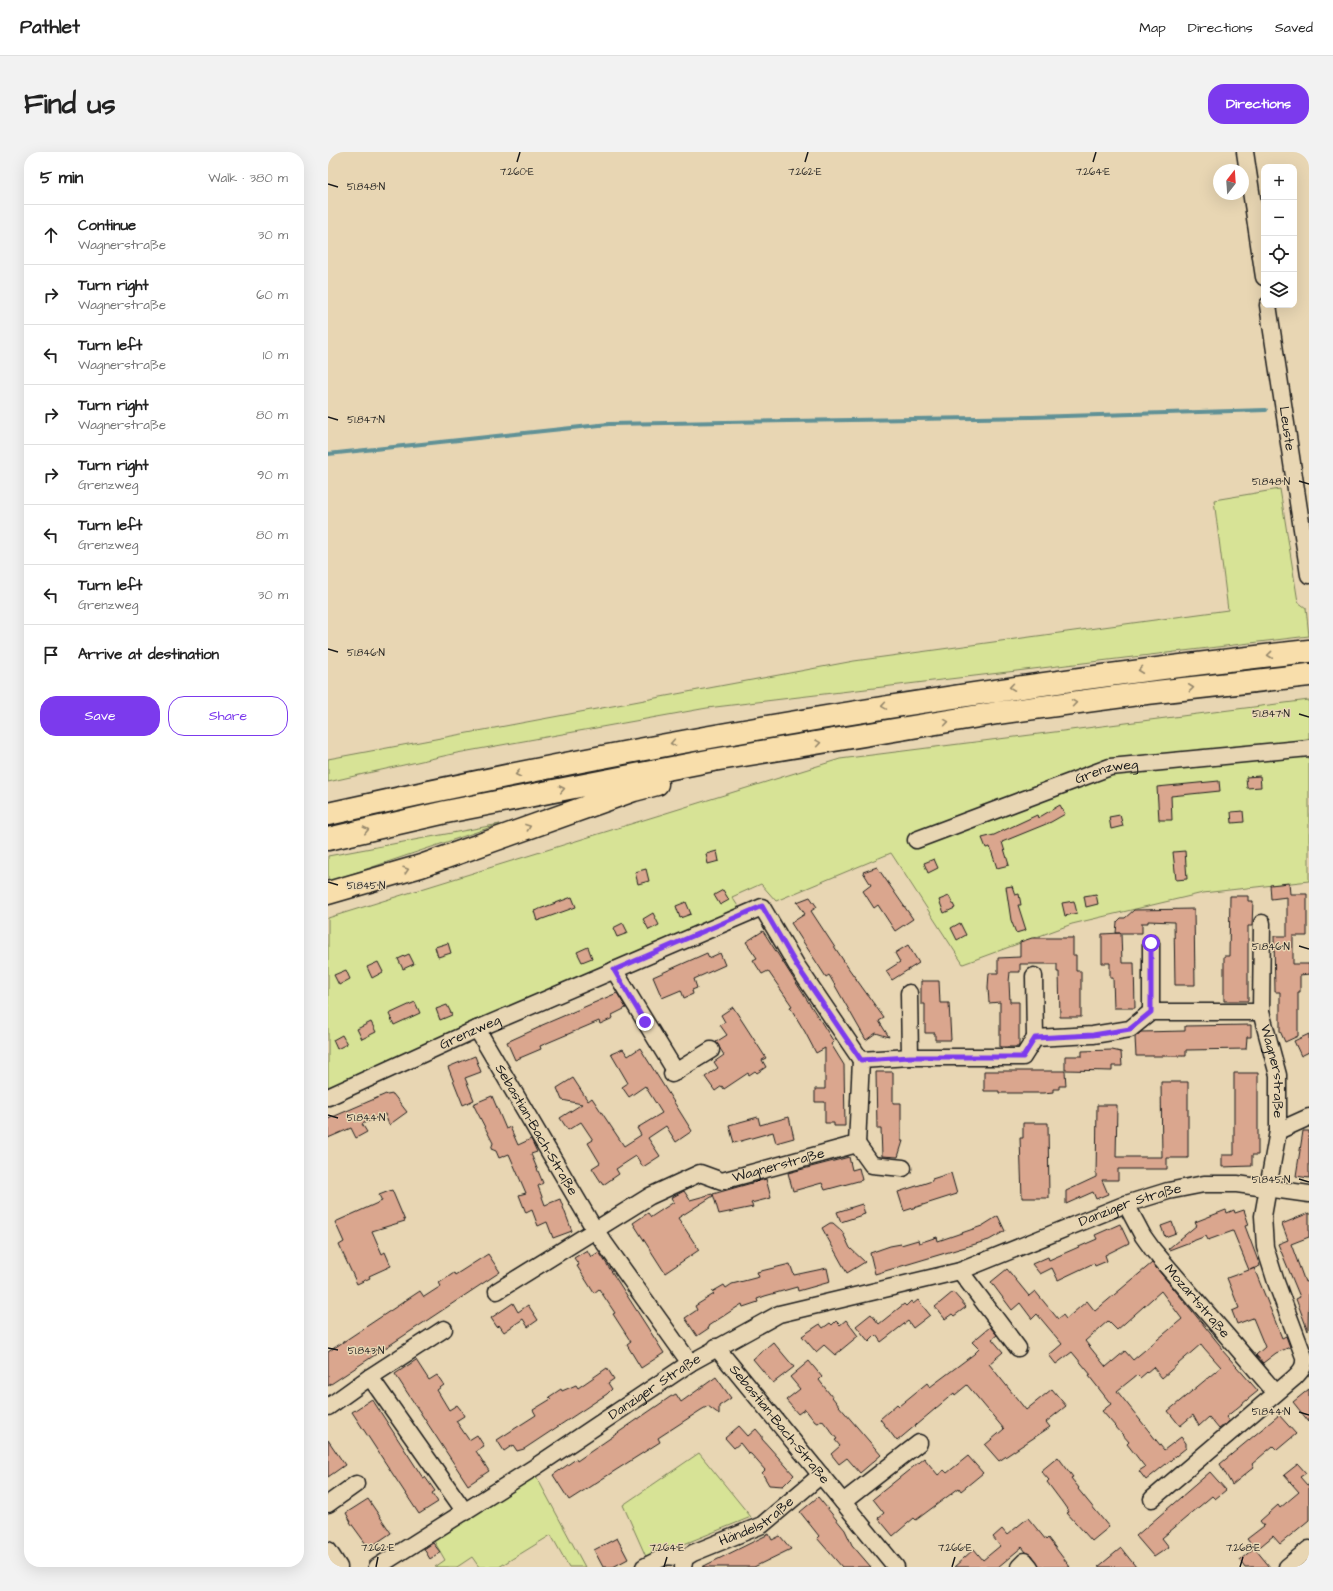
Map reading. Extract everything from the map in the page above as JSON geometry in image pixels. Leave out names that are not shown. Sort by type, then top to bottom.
[{"type":"highway","points":[[328,814],[432,791],[704,737],[840,713],[1090,676],[1309,651]]},
{"type":"highway","points":[[328,839],[454,810],[713,760],[1004,712],[1138,694],[1309,675]]},
{"type":"highway","points":[[328,893],[421,866],[634,790],[779,749]]},
{"type":"street","points":[[1245,152],[1263,272]]},
{"type":"street","name":"Leuste","points":[[1268,308],[1309,575]]},
{"type":"street","name":"Grenzweg","points":[[916,840],[1110,767],[1309,748]]},
{"type":"street","name":"Grenzweg","points":[[328,1097],[477,1029],[762,906],[797,966],[861,1060]]},
{"type":"street","name":"Wagnerstraße","points":[[1152,1499],[1302,1371],[1305,1363],[1304,1356],[1276,1282],[1265,1247],[1263,1216],[1278,1131],[1278,1074],[1261,1012],[1262,923]]},
{"type":"street","points":[[1035,1038],[1093,1035],[1130,1029],[1151,1012],[1151,943]]},
{"type":"street","points":[[614,970],[674,1073],[711,1050]]},
{"type":"street","points":[[903,1168],[872,1165],[857,1144],[861,1060],[910,1057],[1023,1057],[1035,1038],[1034,976]]},
{"type":"street","points":[[909,993],[910,1057]]},
{"type":"street","name":"Wagnerstraße","points":[[1151,1012],[1261,1012]]},
{"type":"street","name":"Sebastian-Bach-Straße","points":[[477,1029],[595,1230],[690,1363]]},
{"type":"street","name":"Wagnerstraße","points":[[1278,1131],[1309,1117]]},
{"type":"street","name":"Wagnerstraße","points":[[595,1230],[650,1196],[700,1173],[722,1181],[857,1144]]},
{"type":"street","name":"Danziger Straße","points":[[377,1567],[465,1512],[690,1363],[716,1347],[779,1314],[960,1271],[1126,1204],[1168,1191],[1204,1184],[1237,1184],[1309,1194]]},
{"type":"street","name":"Mozartstraße","points":[[1126,1204],[1143,1236],[1153,1250],[1276,1393]]},
{"type":"street","points":[[497,1291],[595,1230]]},
{"type":"street","points":[[960,1271],[1018,1348]]},
{"type":"street","points":[[328,1407],[370,1377],[444,1329]]},
{"type":"street","name":"Sebastian-Bach-Straße","points":[[716,1347],[896,1567]]},
{"type":"street","points":[[370,1377],[465,1512]]},
{"type":"street","points":[[843,1502],[919,1443]]},
{"type":"street","name":"Händelstraße","points":[[644,1567],[666,1556],[684,1563],[693,1553],[762,1525],[821,1476]]},
{"type":"street","points":[[328,1504],[356,1484]]},
{"type":"street","points":[[1287,1567],[1309,1549]]},
{"type":"street","points":[[328,1550],[339,1567]]},
{"type":"street","points":[[1019,1567],[1025,1561],[1030,1567]]},
{"type":"green space","points":[[1280,489],[1298,602],[1306,608],[1309,636],[707,708],[457,753],[328,782],[328,759],[854,661],[1228,610],[1214,500]]},
{"type":"green space","points":[[1309,700],[1309,881],[1203,893],[1072,924],[963,964],[891,853],[776,901],[761,884],[732,897],[743,914],[328,1097],[328,918],[840,759]]},
{"type":"green space","points":[[500,824],[328,882],[328,856]]},
{"type":"green space","points":[[699,1453],[751,1517],[647,1559],[623,1505]]},
{"type":"green space","points":[[535,1474],[585,1567],[569,1567],[551,1535],[499,1567],[479,1567],[472,1557],[457,1567],[435,1567],[445,1560],[434,1541]]},
{"type":"building","points":[[1260,776],[1261,787],[1247,788],[1246,777]]},
{"type":"building","points":[[1219,781],[1220,791],[1171,796],[1172,820],[1159,820],[1157,787]]},
{"type":"building","points":[[1060,805],[1065,814],[1051,822],[1002,842],[1009,865],[997,868],[990,847],[986,848],[982,838],[994,835],[1037,815],[1038,818]]},
{"type":"building","points":[[1243,811],[1244,822],[1232,823],[1231,812]]},
{"type":"building","points":[[1120,815],[1123,826],[1111,829],[1109,817]]},
{"type":"building","points":[[717,851],[719,861],[708,864],[706,854]]},
{"type":"building","points":[[1185,851],[1187,879],[1176,880],[1173,852]]},
{"type":"building","points":[[934,859],[938,868],[928,873],[924,863]]},
{"type":"building","points":[[877,867],[913,919],[895,931],[878,905],[874,908],[863,891],[871,885],[863,872]]},
{"type":"building","points":[[646,869],[649,881],[638,884],[635,872]]},
{"type":"building","points":[[1289,883],[1290,894],[1307,894],[1307,936],[1293,936],[1293,964],[1309,964],[1309,974],[1300,975],[1300,992],[1298,992],[1298,1036],[1285,1042],[1280,1031],[1280,992],[1275,992],[1274,936],[1287,936],[1287,897],[1271,899],[1270,885]]},
{"type":"building","points":[[1012,886],[1015,895],[1019,894],[1021,905],[1018,905],[1026,930],[1016,933],[1011,920],[1006,887]]},
{"type":"building","points":[[723,890],[729,900],[720,905],[714,895]]},
{"type":"building","points":[[1096,894],[1098,904],[1086,907],[1084,896]]},
{"type":"building","points":[[949,896],[955,908],[944,913],[939,900]]},
{"type":"building","points":[[1230,896],[1248,896],[1248,901],[1253,901],[1252,926],[1248,926],[1248,1001],[1224,1001],[1224,956],[1229,956]]},
{"type":"building","points":[[572,897],[576,907],[537,921],[534,911]]},
{"type":"building","points":[[810,897],[817,907],[811,911],[849,969],[884,1018],[879,1021],[889,1037],[876,1033],[866,1040],[829,975],[826,977],[791,923],[805,914],[797,902]]},
{"type":"building","points":[[1074,901],[1077,913],[1065,916],[1062,903]]},
{"type":"building","points":[[686,902],[691,914],[680,918],[676,906]]},
{"type":"building","points":[[1194,909],[1195,985],[1175,985],[1174,922],[1148,921],[1148,923],[1142,923],[1142,933],[1116,933],[1117,922],[1121,918],[1125,918],[1134,910]]},
{"type":"building","points":[[653,913],[659,925],[649,930],[643,919]]},
{"type":"building","points":[[623,923],[628,933],[617,937],[613,928]]},
{"type":"building","points":[[960,923],[966,935],[957,940],[951,928]]},
{"type":"building","points":[[763,931],[834,1042],[831,1044],[844,1065],[845,1126],[834,1126],[834,1123],[825,1123],[825,1102],[815,1102],[815,1089],[825,1089],[825,1048],[816,1053],[790,1007],[792,1006],[768,971],[762,974],[753,960],[757,958],[746,942]]},
{"type":"building","points":[[1121,933],[1122,963],[1134,963],[1135,1008],[1114,1008],[1113,978],[1110,978],[1110,963],[1102,963],[1102,934]]},
{"type":"building","points":[[1032,938],[1073,938],[1073,955],[1076,955],[1076,971],[1081,971],[1081,1017],[1060,1017],[1059,972],[1057,972],[1057,964],[1020,964],[1020,972],[1010,972],[1009,982],[1010,1002],[1019,1002],[1019,1045],[1018,1047],[1000,1047],[1000,1002],[989,1003],[989,973],[998,973],[998,958],[1020,957],[1020,942]]},
{"type":"building","points":[[448,943],[451,953],[438,957],[435,947]]},
{"type":"building","points":[[908,945],[919,963],[892,980],[886,971],[900,962],[895,953]]},
{"type":"building","points":[[588,947],[592,958],[582,962],[577,952]]},
{"type":"building","points":[[707,953],[709,958],[720,953],[725,965],[694,979],[697,988],[692,990],[693,994],[684,998],[681,990],[662,998],[653,977]]},
{"type":"building","points":[[409,954],[414,964],[403,969],[398,959]]},
{"type":"building","points":[[378,962],[383,972],[372,978],[367,967]]},
{"type":"building","points":[[346,970],[350,979],[339,985],[334,975]]},
{"type":"building","points":[[921,981],[939,981],[940,1003],[949,1003],[951,1040],[935,1040],[935,1033],[925,1033],[925,1004],[921,1004]]},
{"type":"building","points":[[617,993],[626,1008],[612,1015],[613,1018],[600,1024],[599,1021],[540,1046],[541,1049],[515,1060],[507,1042]]},
{"type":"building","points":[[415,1002],[420,1013],[394,1025],[389,1014]]},
{"type":"building","points":[[447,1005],[452,1015],[440,1020],[436,1009]]},
{"type":"building","points":[[733,1007],[766,1058],[762,1060],[766,1067],[757,1073],[755,1071],[749,1075],[748,1073],[724,1089],[722,1086],[715,1091],[705,1077],[718,1068],[714,1062],[724,1055],[716,1042],[727,1035],[720,1025],[725,1022],[721,1015]]},
{"type":"building","points":[[371,1022],[376,1032],[362,1039],[357,1029]]},
{"type":"building","points":[[1251,1025],[1251,1037],[1247,1037],[1246,1049],[1186,1050],[1186,1056],[1136,1056],[1135,1037],[1141,1032],[1185,1031],[1185,1026]]},
{"type":"building","points":[[1309,1034],[1309,1052],[1301,1056],[1294,1041]]},
{"type":"building","points":[[342,1035],[347,1044],[337,1049],[333,1040]]},
{"type":"building","points":[[640,1048],[692,1131],[676,1142],[666,1126],[648,1138],[660,1156],[643,1167],[636,1156],[616,1169],[619,1174],[603,1185],[592,1168],[600,1163],[588,1143],[593,1140],[581,1122],[568,1130],[560,1118],[582,1104],[562,1100],[557,1088],[573,1078],[588,1101],[592,1098],[624,1146],[641,1135],[637,1128],[662,1113],[645,1086],[629,1097],[622,1087],[628,1083],[611,1054],[623,1049],[628,1056]]},
{"type":"building","points":[[1112,1050],[1121,1052],[1122,1066],[1112,1066],[1112,1071],[1065,1070],[1065,1056],[1082,1056],[1082,1051]]},
{"type":"building","points":[[475,1056],[481,1072],[465,1078],[474,1100],[463,1105],[448,1067]]},
{"type":"building","points":[[984,1071],[1065,1071],[1066,1086],[1059,1086],[1059,1089],[1053,1089],[1053,1092],[1044,1093],[999,1093],[999,1091],[984,1091]]},
{"type":"building","points":[[876,1072],[893,1072],[893,1103],[901,1103],[901,1141],[903,1141],[898,1157],[882,1156],[881,1129],[877,1129]]},
{"type":"building","points":[[1234,1073],[1258,1073],[1258,1155],[1252,1155],[1252,1166],[1222,1167],[1222,1155],[1234,1155]]},
{"type":"building","points":[[1161,1082],[1188,1082],[1188,1158],[1167,1158],[1167,1169],[1118,1169],[1118,1180],[1102,1180],[1108,1194],[1096,1199],[1093,1192],[1066,1204],[1066,1191],[1096,1177],[1097,1105],[1117,1105],[1116,1157],[1162,1157]]},
{"type":"building","points":[[386,1094],[393,1094],[407,1112],[389,1125],[385,1114],[362,1124],[367,1132],[356,1138],[351,1128],[328,1138],[328,1119]]},
{"type":"building","points":[[492,1096],[506,1129],[510,1127],[518,1145],[531,1139],[537,1152],[531,1154],[543,1183],[538,1186],[545,1205],[560,1199],[572,1231],[553,1238],[547,1222],[538,1226],[532,1210],[526,1213],[519,1195],[526,1193],[509,1154],[499,1158],[496,1151],[491,1149],[493,1143],[473,1104]]},
{"type":"building","points":[[758,1117],[760,1125],[789,1117],[794,1138],[776,1143],[773,1132],[734,1143],[729,1125]]},
{"type":"building","points":[[1023,1123],[1048,1123],[1049,1198],[1022,1198],[1020,1138],[1023,1138]]},
{"type":"building","points":[[1303,1131],[1309,1131],[1309,1178],[1296,1176]]},
{"type":"building","points":[[849,1157],[852,1170],[859,1168],[862,1180],[825,1190],[822,1183],[793,1191],[788,1173]]},
{"type":"building","points":[[951,1173],[957,1194],[904,1211],[898,1192]]},
{"type":"building","points":[[766,1179],[771,1198],[751,1203],[753,1207],[719,1214],[713,1194]]},
{"type":"building","points":[[392,1190],[405,1221],[372,1231],[382,1254],[385,1252],[391,1266],[369,1276],[370,1278],[357,1284],[339,1245],[344,1242],[335,1222],[382,1201],[379,1195]]},
{"type":"building","points":[[684,1191],[690,1200],[712,1194],[713,1196],[678,1218],[699,1250],[665,1273],[633,1223],[648,1213],[651,1217],[674,1202],[671,1198]]},
{"type":"building","points":[[862,1204],[865,1214],[841,1222],[837,1212]]},
{"type":"building","points":[[1226,1210],[1227,1213],[1234,1210],[1235,1213],[1244,1210],[1249,1225],[1245,1226],[1260,1266],[1254,1268],[1282,1338],[1286,1336],[1290,1347],[1276,1353],[1263,1363],[1256,1355],[1265,1347],[1253,1318],[1237,1324],[1232,1311],[1239,1308],[1227,1278],[1249,1270],[1233,1231],[1208,1240],[1206,1236],[1169,1250],[1168,1249],[1197,1225],[1195,1222]]},
{"type":"building","points":[[1309,1213],[1309,1237],[1291,1244],[1305,1282],[1309,1281],[1308,1331],[1296,1299],[1300,1297],[1278,1244],[1288,1240],[1282,1224]]},
{"type":"building","points":[[998,1216],[1005,1231],[989,1240],[875,1274],[870,1253],[890,1246],[901,1245],[918,1240],[919,1243],[937,1237],[938,1241],[982,1226]]},
{"type":"building","points":[[1172,1222],[1176,1233],[1165,1237],[1161,1226]]},
{"type":"building","points":[[830,1223],[833,1223],[842,1231],[850,1248],[865,1262],[847,1273],[822,1228]]},
{"type":"building","points":[[1120,1224],[1129,1243],[1105,1255],[1107,1261],[1095,1266],[1094,1263],[1058,1280],[1052,1268],[1040,1274],[1032,1264],[1048,1257],[1049,1260],[1097,1239],[1095,1235]]},
{"type":"building","points":[[587,1250],[591,1257],[599,1252],[664,1353],[641,1368],[627,1345],[631,1342],[613,1314],[615,1313],[599,1289],[594,1293],[577,1266],[579,1265],[574,1258]]},
{"type":"building","points":[[488,1254],[500,1272],[328,1386],[328,1352],[420,1291],[424,1297],[441,1286],[439,1283],[454,1273],[455,1275]]},
{"type":"building","points":[[1152,1263],[1223,1349],[1222,1350],[1258,1391],[1226,1417],[1229,1421],[1219,1429],[1209,1417],[1199,1426],[1193,1415],[1180,1426],[1168,1411],[1221,1367],[1201,1344],[1162,1378],[1153,1367],[1140,1378],[1137,1375],[1117,1391],[1164,1450],[1181,1437],[1186,1443],[1186,1448],[1146,1480],[1139,1471],[1145,1467],[1127,1444],[1129,1442],[1102,1411],[1111,1404],[1089,1376],[1091,1375],[1072,1352],[1056,1364],[1049,1355],[1062,1344],[1037,1314],[1032,1319],[1020,1303],[1012,1310],[991,1282],[1007,1269],[1029,1296],[1035,1291],[1058,1319],[1063,1315],[1066,1319],[1087,1301],[1095,1311]],"holes":[[[1161,1291],[1182,1319],[1133,1360],[1125,1351],[1106,1367],[1085,1341],[1108,1321],[1117,1330]]]},
{"type":"building","points":[[790,1264],[794,1275],[827,1268],[830,1282],[798,1291],[797,1287],[765,1296],[757,1299],[758,1302],[743,1307],[742,1304],[708,1326],[709,1328],[697,1336],[685,1318],[697,1310],[695,1306],[714,1294],[712,1292],[724,1285],[726,1288],[732,1284],[759,1277],[757,1272]]},
{"type":"building","points":[[953,1292],[966,1307],[954,1316],[952,1314],[945,1319],[935,1307]]},
{"type":"building","points":[[918,1300],[930,1315],[913,1328],[908,1321],[881,1342],[876,1335],[869,1342],[856,1326],[871,1314],[879,1324],[904,1304],[906,1306],[911,1301],[913,1304]]},
{"type":"building","points":[[513,1303],[518,1312],[528,1305],[538,1320],[528,1327],[523,1319],[504,1332],[499,1325],[497,1327],[491,1318]]},
{"type":"building","points":[[846,1320],[858,1336],[835,1355],[824,1345],[816,1352],[802,1336],[820,1324],[823,1328],[830,1323],[832,1325],[836,1321],[840,1325]]},
{"type":"building","points":[[990,1327],[997,1335],[992,1339],[1003,1352],[989,1364],[1026,1410],[1052,1389],[1066,1406],[1046,1422],[1050,1427],[999,1461],[985,1445],[1004,1429],[967,1385],[955,1395],[954,1393],[897,1441],[880,1419],[897,1404],[899,1406],[927,1383],[930,1387],[974,1354],[979,1349],[972,1342]]},
{"type":"building","points":[[773,1342],[794,1367],[773,1383],[753,1359]]},
{"type":"building","points":[[416,1360],[429,1380],[437,1375],[444,1385],[437,1390],[449,1410],[457,1405],[461,1410],[464,1416],[456,1421],[469,1440],[477,1435],[484,1446],[476,1451],[489,1471],[468,1485],[395,1374]]},
{"type":"building","points":[[809,1361],[822,1377],[819,1380],[881,1455],[860,1473],[847,1458],[839,1464],[831,1454],[840,1446],[835,1440],[837,1439],[822,1420],[818,1423],[815,1422],[805,1409],[798,1414],[786,1400],[800,1389],[790,1377]]},
{"type":"building","points":[[607,1368],[614,1379],[608,1383],[612,1389],[607,1394],[524,1449],[517,1451],[513,1445],[504,1451],[497,1440],[536,1415],[533,1410],[551,1399],[549,1397],[561,1389],[562,1391],[576,1385],[578,1388]]},
{"type":"building","points":[[716,1377],[731,1398],[719,1406],[719,1414],[708,1406],[701,1410],[658,1438],[660,1442],[569,1500],[553,1475],[576,1459],[577,1461],[670,1397],[676,1394],[681,1402]]},
{"type":"building","points":[[1309,1389],[1309,1422],[1293,1402]]},
{"type":"building","points":[[372,1399],[423,1478],[425,1477],[435,1491],[432,1493],[438,1502],[419,1514],[352,1412]]},
{"type":"building","points":[[1279,1415],[1296,1434],[1277,1450],[1273,1446],[1252,1464],[1254,1467],[1232,1485],[1220,1464]]},
{"type":"building","points":[[739,1426],[748,1436],[756,1429],[762,1436],[762,1439],[794,1475],[783,1486],[769,1485],[762,1473],[765,1470],[751,1454],[748,1453],[740,1443],[734,1448],[725,1438]]},
{"type":"building","points":[[328,1440],[345,1465],[328,1477]]},
{"type":"building","points":[[968,1456],[983,1473],[961,1491],[959,1488],[916,1520],[914,1518],[893,1536],[878,1518],[884,1513],[873,1499],[924,1458],[938,1475],[944,1470],[947,1473]]},
{"type":"building","points":[[1058,1457],[1073,1477],[1071,1478],[1079,1488],[1078,1489],[1109,1527],[1092,1541],[1067,1513],[1069,1512],[1047,1482],[1049,1480],[1041,1471]]},
{"type":"building","points":[[1298,1464],[1306,1473],[1300,1477],[1307,1485],[1309,1484],[1309,1520],[1280,1544],[1273,1536],[1256,1550],[1270,1567],[1245,1567],[1240,1560],[1254,1548],[1247,1539],[1264,1526],[1260,1521],[1278,1505],[1280,1508],[1299,1492],[1284,1475]]},
{"type":"building","points":[[1210,1472],[1226,1490],[1215,1499],[1212,1496],[1162,1538],[1169,1547],[1154,1557],[1136,1536]]},
{"type":"building","points":[[818,1497],[845,1530],[852,1545],[871,1567],[842,1567],[817,1538],[819,1536],[800,1512]]},
{"type":"building","points":[[368,1499],[391,1533],[369,1548],[350,1522],[346,1513]]},
{"type":"building","points":[[1028,1518],[1046,1540],[1048,1538],[1070,1567],[1039,1567],[1032,1555],[1026,1552],[1022,1547],[998,1567],[954,1567],[974,1549],[983,1560],[1000,1546],[993,1537],[1002,1529],[1007,1535]]},
{"type":"building","points":[[769,1534],[772,1540],[780,1536],[791,1549],[754,1567],[702,1567]]},
{"type":"building","points":[[617,1538],[628,1559],[613,1567],[603,1567],[594,1550]]},
{"type":"building","points":[[433,1543],[440,1552],[430,1559],[424,1549]]},
{"type":"building","points":[[1121,1548],[1136,1567],[1098,1567]]},
{"type":"waterway","points":[[328,454],[609,424],[1032,417],[1266,410]]},
{"type":"route","points":[[645,1022],[614,970],[762,906],[797,966],[861,1060],[910,1057],[1023,1057],[1035,1038],[1093,1035],[1130,1029],[1151,1012],[1151,943]]}]
